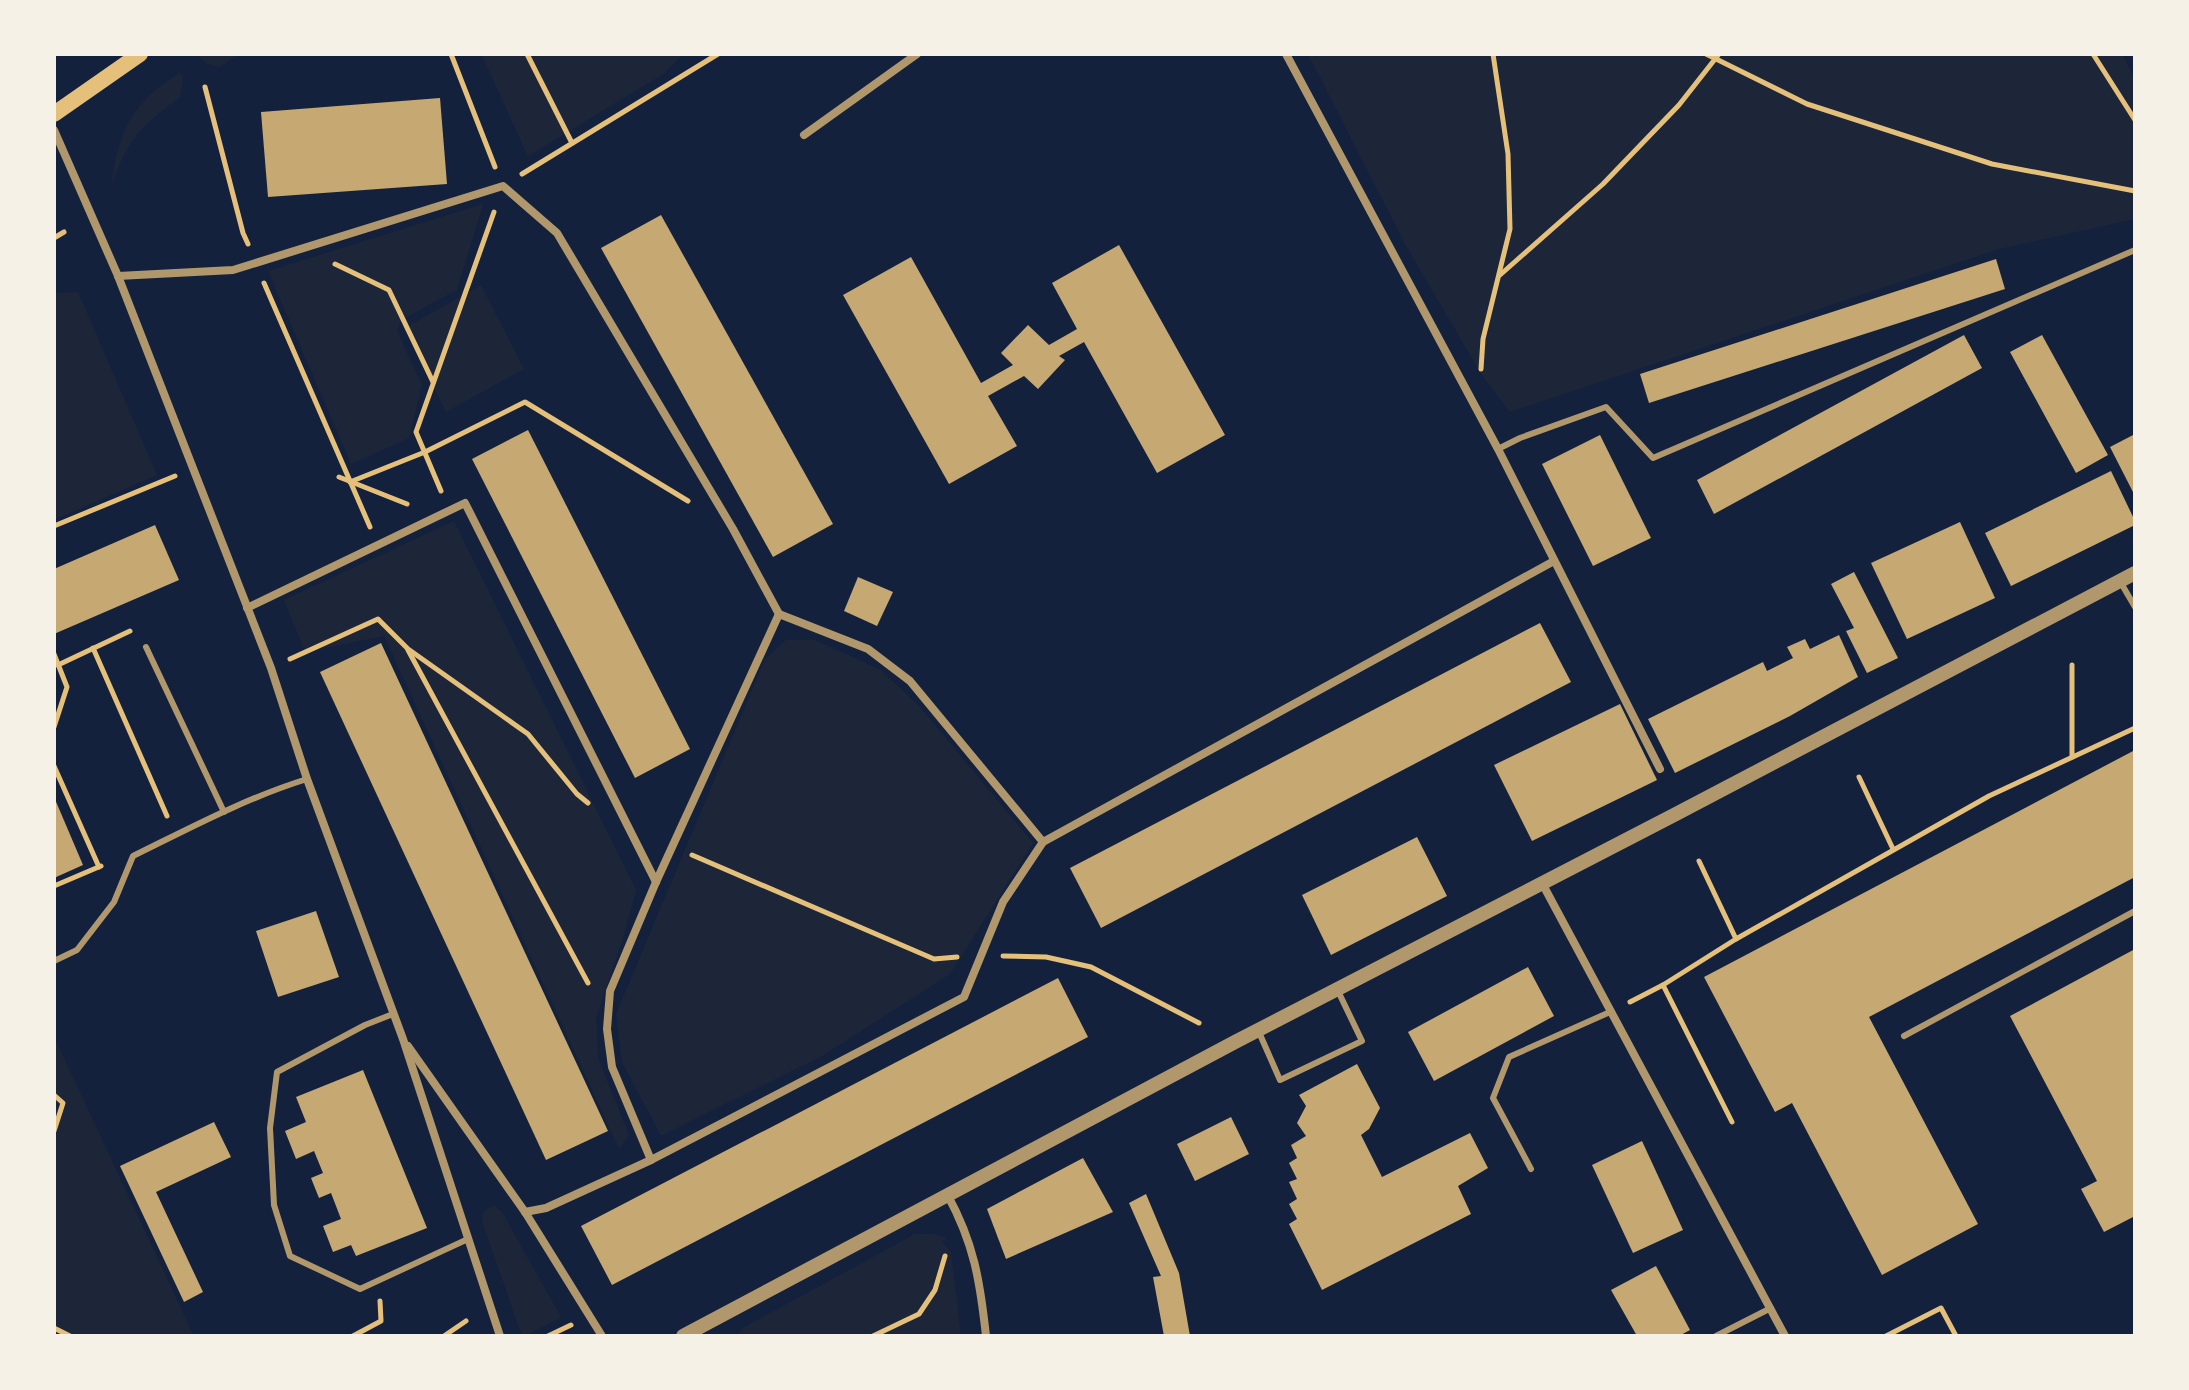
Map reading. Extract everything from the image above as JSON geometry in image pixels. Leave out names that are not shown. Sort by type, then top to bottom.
[{"type":"main road","points":[[54,114],[140,54]]},
{"type":"street","points":[[804,135],[917,54]]},
{"type":"street","points":[[1286,54],[1498,449],[1660,769]]},
{"type":"street","points":[[54,130],[118,276],[271,668],[307,779],[403,1039],[500,1336]]},
{"type":"street","points":[[118,276],[233,270],[503,186],[557,233],[733,529],[779,614],[868,649],[910,681],[1043,842]]},
{"type":"street","points":[[247,608],[465,503],[656,882]]},
{"type":"street","points":[[525,1212],[546,1208],[651,1160],[964,997],[1003,902],[1043,842],[1554,561]]},
{"type":"street","points":[[683,1336],[1258,1030],[2135,573]]},
{"type":"street","points":[[651,1160],[612,1067],[607,1029],[610,991],[672,846],[779,614]]},
{"type":"street","points":[[1542,883],[1785,1336]]},
{"type":"street","points":[[403,1039],[525,1212],[602,1336]]},
{"type":"street","points":[[947,1194],[961,1219],[976,1262],[986,1336]]},
{"type":"lane","points":[[1498,449],[1606,407],[1653,458],[2135,250]]},
{"type":"lane","points":[[2119,580],[2135,607]]},
{"type":"lane","points":[[146,647],[224,812]]},
{"type":"lane","points":[[54,961],[77,950],[114,902],[133,856],[224,812],[307,779]]},
{"type":"lane","points":[[1904,1036],[2135,911]]},
{"type":"lane","points":[[1258,1030],[1280,1080],[1362,1041],[1337,989]]},
{"type":"lane","points":[[1531,1169],[1493,1098],[1509,1057],[1610,1012]]},
{"type":"lane","points":[[393,1014],[365,1025],[277,1072],[270,1128],[274,1205],[290,1256],[360,1289],[468,1239]]},
{"type":"lane","points":[[1716,1336],[1771,1308]]},
{"type":"path","points":[[460,54],[452,56],[503,186]]},
{"type":"path","points":[[527,54],[572,143]]},
{"type":"path","points":[[449,511],[416,432],[503,186],[718,54]]},
{"type":"path","points":[[1482,419],[1483,339],[1510,229],[1508,154],[1493,54]]},
{"type":"path","points":[[1706,54],[1717,56],[1807,104],[1992,164],[2135,191]]},
{"type":"path","points":[[2093,54],[2135,120]]},
{"type":"path","points":[[1499,276],[1603,184],[1679,105],[1717,56]]},
{"type":"path","points":[[205,87],[243,233],[350,482]]},
{"type":"path","points":[[54,238],[64,232]]},
{"type":"path","points":[[302,248],[389,290],[433,383]]},
{"type":"path","points":[[350,482],[425,452],[525,402],[694,505]]},
{"type":"path","points":[[54,526],[194,470]]},
{"type":"path","points":[[339,477],[438,516]]},
{"type":"path","points":[[271,668],[378,619],[408,649],[528,734],[577,794],[634,837]]},
{"type":"path","points":[[58,665],[138,627],[146,647]]},
{"type":"path","points":[[93,648],[175,835]]},
{"type":"path","points":[[408,649],[589,985]]},
{"type":"path","points":[[54,654],[67,687],[54,727]]},
{"type":"path","points":[[2072,665],[2072,757]]},
{"type":"path","points":[[1610,1012],[1663,985],[1736,939],[1989,796],[2135,728]]},
{"type":"path","points":[[54,766],[99,867]]},
{"type":"path","points":[[1859,777],[1893,849]]},
{"type":"path","points":[[672,846],[934,959],[979,955],[1046,957],[1091,967],[1199,1023]]},
{"type":"path","points":[[54,886],[133,856]]},
{"type":"path","points":[[1699,861],[1736,939]]},
{"type":"path","points":[[1663,985],[1732,1122]]},
{"type":"path","points":[[54,1095],[63,1103],[54,1131]]},
{"type":"path","points":[[873,1336],[919,1314],[935,1290],[945,1256]]},
{"type":"path","points":[[353,1336],[381,1321],[379,1280]]},
{"type":"path","points":[[1886,1336],[1941,1308],[1956,1336]]},
{"type":"path","points":[[444,1336],[466,1321]]},
{"type":"path","points":[[548,1336],[571,1325]]},
{"type":"path","points":[[54,1328],[70,1336]]},
{"type":"shaded area","points":[[238,54],[220,67],[208,64],[198,56]]},
{"type":"shaded area","points":[[481,54],[683,54],[665,73],[528,156]]},
{"type":"shaded area","points":[[1308,54],[2122,54],[2135,80],[2135,219],[1999,249],[1510,412],[1483,377],[1405,244]]},
{"type":"shaded area","points":[[180,73],[183,77],[180,97],[136,135],[111,187],[118,150],[130,120],[150,95]]},
{"type":"shaded area","points":[[483,204],[457,290],[401,320],[397,331],[422,385],[409,438],[351,464],[268,271]]},
{"type":"shaded area","points":[[481,285],[524,369],[446,412],[405,328]]},
{"type":"shaded area","points":[[78,292],[157,475],[54,520],[54,293]]},
{"type":"shaded area","points":[[454,521],[636,890],[596,1018],[598,1058],[629,1135],[619,1149],[384,636],[305,652],[284,600]]},
{"type":"shaded area","points":[[786,640],[815,640],[881,670],[920,707],[1033,843],[950,974],[822,1056],[661,1136],[622,1062],[616,1014],[765,659]]},
{"type":"shaded area","points":[[54,1037],[194,1336],[54,1336]]},
{"type":"shaded area","points":[[495,1206],[502,1212],[561,1317],[526,1336],[522,1336],[484,1227],[484,1213],[487,1208]]},
{"type":"shaded area","points":[[915,1234],[947,1238],[942,1242],[951,1252],[961,1336],[738,1336],[741,1329]]},
{"type":"building","points":[[440,98],[447,184],[268,197],[261,112]]},
{"type":"building","points":[[661,215],[833,524],[773,557],[601,248]]},
{"type":"building","points":[[1119,245],[1225,435],[1157,473],[1084,342],[1059,356],[1065,360],[1038,389],[1024,376],[988,396],[1017,446],[949,484],[843,295],[911,257],[981,383],[1013,365],[1001,353],[1028,325],[1049,345],[1077,329],[1052,283]]},
{"type":"building","points":[[1996,259],[2005,289],[1649,403],[1640,374]]},
{"type":"building","points":[[1964,335],[1982,368],[1714,514],[1697,480]]},
{"type":"building","points":[[2042,335],[2108,455],[2076,473],[2010,352]]},
{"type":"building","points":[[528,430],[690,749],[635,778],[472,459]]},
{"type":"building","points":[[2135,434],[2135,496],[2110,447]]},
{"type":"building","points":[[1600,435],[1651,538],[1593,566],[1542,464]]},
{"type":"building","points":[[2111,471],[2135,525],[2011,586],[1985,533]]},
{"type":"building","points":[[1960,522],[1995,598],[1907,639],[1871,563]]},
{"type":"building","points":[[155,525],[179,580],[54,634],[54,569]]},
{"type":"building","points":[[1854,572],[1898,658],[1867,673],[1846,631],[1854,628],[1831,584]]},
{"type":"building","points":[[858,577],[893,592],[877,626],[844,611]]},
{"type":"building","points":[[1540,623],[1571,682],[1101,928],[1070,868]]},
{"type":"building","points":[[1839,635],[1858,677],[1790,716],[1675,773],[1648,719],[1763,662],[1767,671],[1793,658],[1787,647],[1805,639],[1810,649]]},
{"type":"building","points":[[381,643],[608,1131],[546,1160],[320,672]]},
{"type":"building","points":[[1620,704],[1657,780],[1532,841],[1494,765]]},
{"type":"building","points":[[2135,750],[2135,877],[1869,1017],[1978,1224],[1882,1275],[1792,1103],[1775,1112],[1704,977]]},
{"type":"building","points":[[54,797],[83,865],[54,878]]},
{"type":"building","points":[[1417,837],[1447,896],[1331,955],[1302,895]]},
{"type":"building","points":[[316,911],[339,977],[278,997],[256,931]]},
{"type":"building","points":[[2135,949],[2135,1216],[2104,1232],[2081,1189],[2097,1181],[2010,1016]]},
{"type":"building","points":[[1528,967],[1554,1016],[1434,1081],[1408,1032]]},
{"type":"building","points":[[1058,978],[1088,1037],[612,1285],[581,1226]]},
{"type":"building","points":[[1357,1064],[1380,1108],[1369,1129],[1361,1135],[1382,1177],[1470,1133],[1488,1168],[1458,1186],[1471,1214],[1322,1290],[1289,1224],[1297,1219],[1289,1204],[1297,1199],[1289,1182],[1297,1179],[1289,1163],[1297,1158],[1291,1145],[1306,1136],[1297,1123],[1306,1106],[1299,1095]]},
{"type":"building","points":[[363,1070],[427,1228],[356,1256],[351,1245],[333,1252],[323,1226],[341,1219],[331,1193],[319,1198],[311,1178],[323,1173],[314,1151],[296,1159],[285,1131],[306,1122],[296,1097]]},
{"type":"building","points":[[1231,1117],[1249,1154],[1195,1181],[1177,1144]]},
{"type":"building","points":[[214,1122],[231,1157],[156,1192],[203,1292],[184,1302],[120,1166]]},
{"type":"building","points":[[1642,1141],[1683,1230],[1633,1253],[1592,1165]]},
{"type":"building","points":[[1083,1158],[1113,1212],[1006,1259],[987,1209]]},
{"type":"building","points":[[1146,1194],[1179,1273],[1190,1336],[1164,1336],[1153,1277],[1161,1276],[1129,1203]]},
{"type":"building","points":[[1656,1266],[1690,1330],[1679,1336],[1637,1336],[1611,1290]]}]
